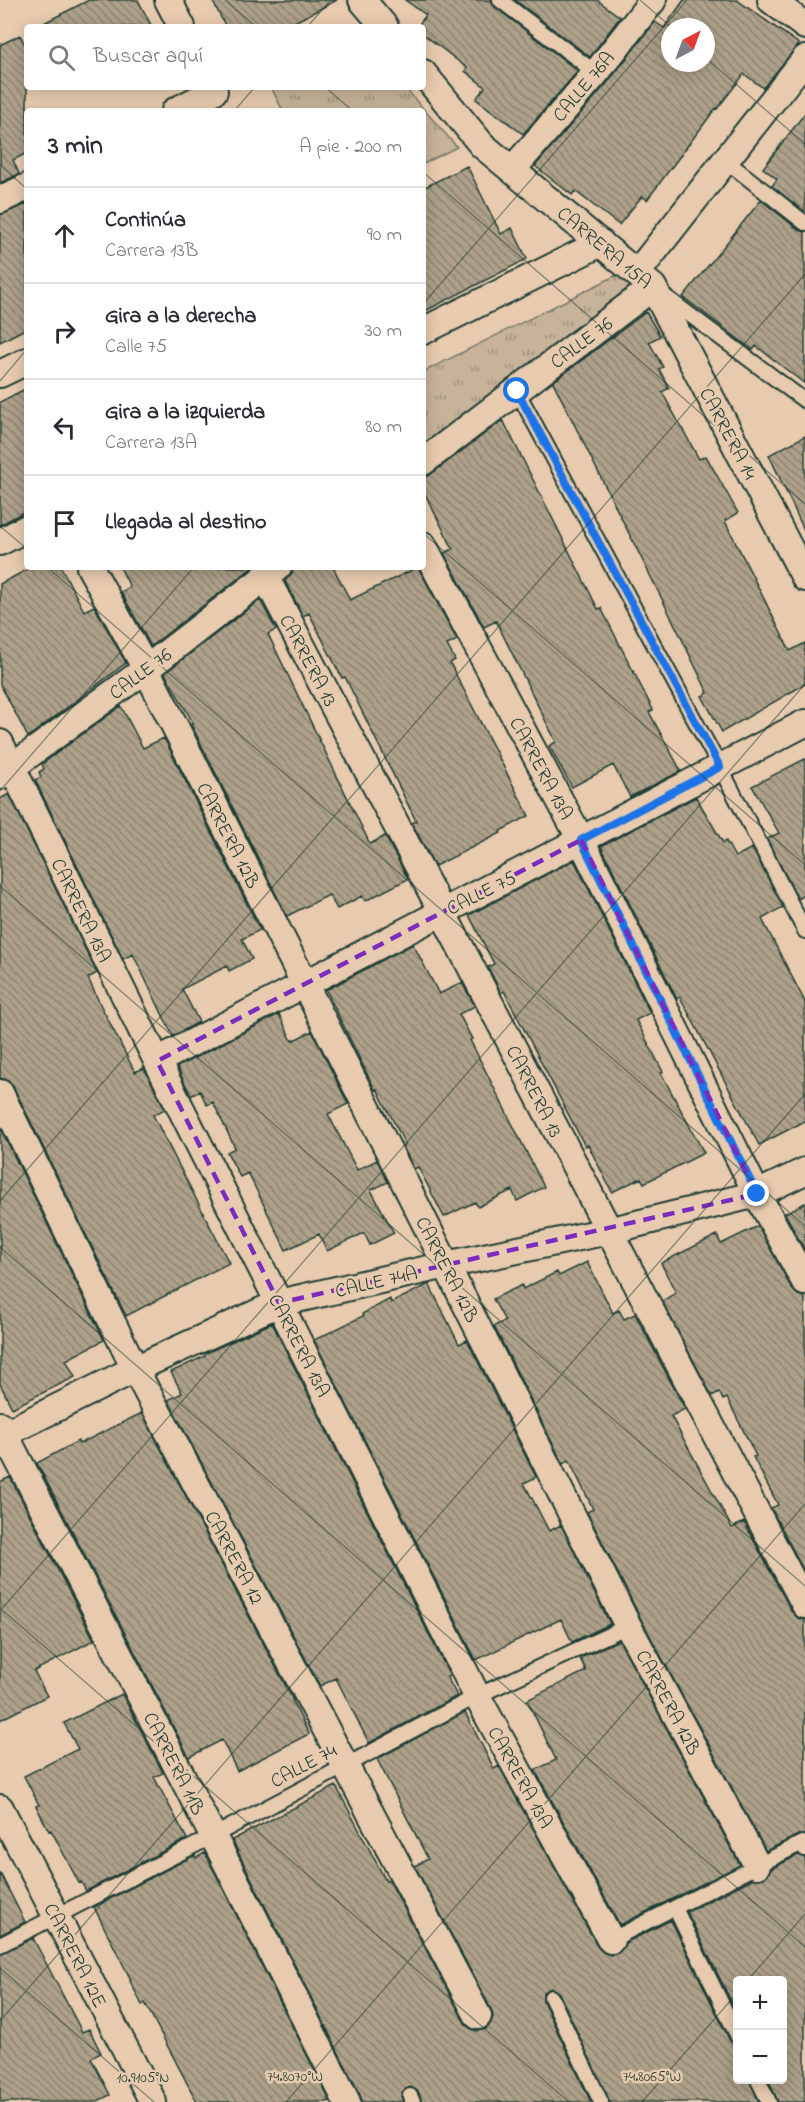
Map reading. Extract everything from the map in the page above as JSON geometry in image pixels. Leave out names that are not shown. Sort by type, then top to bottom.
[{"type":"street","points":[[168,0],[180,24]]},
{"type":"street","points":[[362,0],[382,24]]},
{"type":"street","name":"CALLE 76A","points":[[512,170],[596,73],[652,0]]},
{"type":"street","points":[[771,0],[805,26]]},
{"type":"street","name":"CALLE 76","points":[[426,460],[517,391],[645,280],[725,160],[805,59]]},
{"type":"street","name":"CARRERA 15A","points":[[426,78],[482,145],[645,280]]},
{"type":"street","points":[[183,108],[216,96]]},
{"type":"street","points":[[0,200],[24,188]]},
{"type":"street","points":[[426,330],[601,243]]},
{"type":"street","name":"CARRERA 14","points":[[645,280],[805,578]]},
{"type":"street","points":[[0,374],[24,362]]},
{"type":"street","points":[[0,542],[24,530]]},
{"type":"street","name":"CARRERA 13A","points":[[426,551],[581,840],[757,1194],[805,1282]]},
{"type":"street","name":"CARRERA 12B","points":[[92,570],[146,669],[628,1626],[757,1865]]},
{"type":"street","name":"CALLE 76","points":[[6,772],[146,669],[267,570]]},
{"type":"street","name":"CARRERA 13","points":[[267,570],[608,1231],[805,1605]]},
{"type":"street","name":"CALLE 75","points":[[156,1061],[805,723]]},
{"type":"street","name":"CARRERA 13A","points":[[0,743],[6,772],[156,1061],[477,1696],[611,1940]]},
{"type":"street","name":"CARRERA 12","points":[[0,1093],[135,1369],[478,2016]]},
{"type":"street","name":"CALLE 74A","points":[[1,1431],[279,1303],[608,1231],[757,1194],[805,1171]]},
{"type":"street","name":"CARRERA 11B","points":[[1,1431],[213,1836],[348,2102]]},
{"type":"street","name":"CARRERA 12E","points":[[0,1808],[153,2102]]},
{"type":"lane","points":[[500,0],[596,73]]},
{"type":"lane","points":[[725,160],[805,223]]},
{"type":"lane","name":"CARRERA 15A","points":[[645,280],[805,401]]},
{"type":"lane","points":[[517,391],[720,767],[805,931]]},
{"type":"lane","name":"CALLE 74","points":[[0,1946],[477,1696],[628,1626]]},
{"type":"lane","points":[[611,1940],[757,1865],[804,1846]]},
{"type":"lane","points":[[675,1908],[735,2030]]},
{"type":"lane","points":[[551,1996],[601,2102]]},
{"type":"lane","points":[[760,2084],[769,2102]]},
{"type":"highlighted area","points":[[581,840],[757,1194],[279,1303],[157,1061]]},
{"type":"green space","points":[[272,90],[407,90],[423,108],[282,108]]},
{"type":"green space","points":[[426,112],[457,147],[426,162]]},
{"type":"green space","points":[[617,275],[637,292],[426,453],[426,370]]},
{"type":"building","points":[[89,0],[138,0],[150,24],[42,24]]},
{"type":"building","points":[[212,0],[337,0],[291,24],[224,24]]},
{"type":"building","points":[[405,0],[491,0],[495,7],[578,71],[523,134],[476,99],[485,87],[465,71],[467,68],[426,36],[426,24],[419,24],[426,15]]},
{"type":"building","points":[[515,0],[597,0],[620,17],[590,57]]},
{"type":"building","points":[[684,0],[737,0],[799,44],[763,88],[744,74],[647,200],[642,196],[619,225],[575,191],[572,195],[535,166],[608,82],[655,22],[661,26],[661,72],[715,72],[715,18],[671,18]]},
{"type":"building","points":[[20,35],[24,43],[24,90],[27,90],[27,108],[24,108],[24,154],[13,160],[19,174],[0,183],[0,45]]},
{"type":"building","points":[[805,113],[805,212],[772,186],[777,179],[763,168]]},
{"type":"building","points":[[467,166],[501,234],[512,228],[527,259],[426,310],[426,186]]},
{"type":"building","points":[[761,200],[799,230],[805,232],[805,384],[756,346],[753,350],[683,297]]},
{"type":"building","points":[[24,205],[24,330],[0,342],[0,215]]},
{"type":"building","points":[[646,312],[660,336],[649,342],[663,367],[659,369],[669,388],[662,392],[699,459],[706,456],[738,513],[725,521],[790,651],[805,643],[805,684],[722,732],[702,696],[708,693],[553,382]]},
{"type":"building","points":[[24,390],[24,512],[0,525],[0,402]]},
{"type":"building","points":[[503,420],[598,609],[601,608],[653,710],[649,712],[681,771],[630,797],[613,765],[572,787],[549,746],[556,742],[496,621],[484,627],[444,553],[453,549],[426,496],[426,478]]},
{"type":"building","points":[[805,436],[805,532],[769,455]]},
{"type":"building","points":[[26,570],[63,570],[84,611],[94,606],[126,663],[28,737],[0,684],[0,584]]},
{"type":"building","points":[[122,570],[249,570],[151,646],[121,592],[130,587]]},
{"type":"building","points":[[292,570],[335,570],[350,600],[412,570],[420,570],[457,640],[447,645],[455,660],[450,663],[529,816],[500,831],[501,833],[435,866],[412,823],[416,821],[345,677],[342,678],[309,613],[303,616],[285,581]]},
{"type":"building","points":[[260,600],[276,630],[268,634],[370,844],[385,836],[408,879],[365,901],[362,896],[337,909],[329,895],[287,916],[191,724],[193,723],[165,673]]},
{"type":"building","points":[[121,706],[143,748],[164,738],[260,930],[242,939],[252,959],[229,971],[227,966],[182,989],[199,1022],[173,1036],[133,954],[123,959],[35,780],[41,777],[39,772],[44,769],[42,764]]},
{"type":"building","points":[[805,759],[805,895],[798,899],[767,839],[779,833],[752,786]]},
{"type":"building","points":[[9,794],[97,973],[88,978],[101,1006],[135,1072],[144,1068],[165,1109],[153,1115],[229,1263],[126,1316],[13,1086],[8,1080],[0,1078],[0,799]]},
{"type":"building","points":[[696,797],[723,843],[726,841],[735,857],[752,848],[783,907],[762,919],[805,1002],[805,1121],[759,1145],[680,997],[677,999],[601,846]]},
{"type":"building","points":[[574,860],[650,1013],[636,1020],[663,1072],[661,1073],[704,1153],[644,1183],[641,1178],[612,1192],[588,1145],[585,1146],[504,991],[501,993],[488,967],[494,964],[469,915]]},
{"type":"building","points":[[413,944],[439,994],[462,983],[475,1006],[459,1014],[544,1187],[517,1201],[512,1190],[478,1207],[475,1202],[444,1217],[418,1167],[414,1169],[403,1147],[405,1144],[377,1089],[375,1090],[326,990]]},
{"type":"building","points":[[279,1014],[292,1041],[312,1031],[348,1104],[328,1114],[357,1170],[377,1160],[388,1182],[371,1190],[394,1233],[370,1245],[364,1233],[327,1251],[319,1234],[286,1250],[248,1173],[240,1177],[227,1152],[235,1148],[213,1102],[207,1105],[200,1091],[191,1096],[177,1067]]},
{"type":"building","points":[[0,1127],[104,1340],[66,1360],[75,1377],[12,1408],[0,1384]]},
{"type":"building","points":[[805,1203],[805,1251],[785,1213]]},
{"type":"building","points":[[758,1226],[792,1289],[798,1295],[805,1297],[805,1573],[771,1508],[778,1505],[753,1457],[756,1456],[727,1398],[723,1400],[719,1392],[712,1396],[662,1301],[676,1293],[661,1263],[717,1235],[721,1244]]},
{"type":"building","points":[[587,1262],[613,1313],[619,1310],[624,1319],[635,1314],[685,1409],[671,1416],[732,1528],[744,1522],[792,1612],[798,1618],[805,1620],[805,1835],[798,1835],[766,1851],[641,1619],[587,1512],[593,1509],[569,1460],[563,1464],[494,1326],[505,1321],[493,1299],[522,1285],[523,1289],[557,1272],[559,1276]]},
{"type":"building","points":[[429,1284],[459,1344],[467,1340],[536,1477],[524,1483],[549,1531],[561,1525],[610,1624],[572,1642],[561,1619],[476,1660],[314,1340],[363,1316],[362,1314],[390,1299],[391,1303]]},
{"type":"building","points":[[272,1323],[450,1676],[447,1677],[457,1696],[369,1743],[336,1678],[320,1686],[168,1400],[182,1393],[171,1372]]},
{"type":"building","points":[[142,1413],[309,1734],[237,1771],[222,1740],[189,1757],[37,1463],[78,1441],[79,1444]]},
{"type":"building","points":[[10,1477],[94,1640],[34,1671],[47,1696],[0,1720],[0,1482]]},
{"type":"building","points":[[619,1640],[740,1865],[620,1925],[535,1770],[556,1760],[527,1700],[586,1671],[580,1658]]},
{"type":"building","points":[[122,1694],[163,1773],[154,1777],[187,1839],[86,1891],[81,1882],[79,1883],[51,1830],[49,1831],[24,1776],[78,1749],[64,1723]]},
{"type":"building","points":[[465,1712],[494,1769],[499,1766],[598,1947],[610,1955],[618,1953],[625,1943],[671,1920],[730,2041],[733,2043],[733,2084],[751,2084],[759,2102],[610,2102],[559,1993],[551,1988],[543,1992],[543,2001],[591,2102],[422,2102],[418,2091],[410,2087],[402,2092],[403,2102],[362,2102],[232,1840],[336,1786],[465,2023],[477,2031],[486,2029],[493,2017],[491,2009],[415,1866],[428,1859],[377,1759]]},
{"type":"building","points":[[205,1853],[330,2101],[197,2102],[145,2003],[142,2005],[94,1907],[195,1855],[196,1858]]},
{"type":"building","points":[[798,1855],[805,1858],[805,2102],[778,2102],[770,2084],[787,2084],[787,1976],[733,1976],[733,2005],[687,1912],[752,1879],[764,1878],[771,1869]]},
{"type":"building","points":[[0,1873],[25,1922],[0,1935]]},
{"type":"building","points":[[33,1938],[82,2032],[89,2029],[101,2053],[91,2058],[110,2095],[96,2102],[0,2102],[0,1954]]},
{"type":"route","points":[[517,391],[720,767],[581,840],[757,1194]]}]
